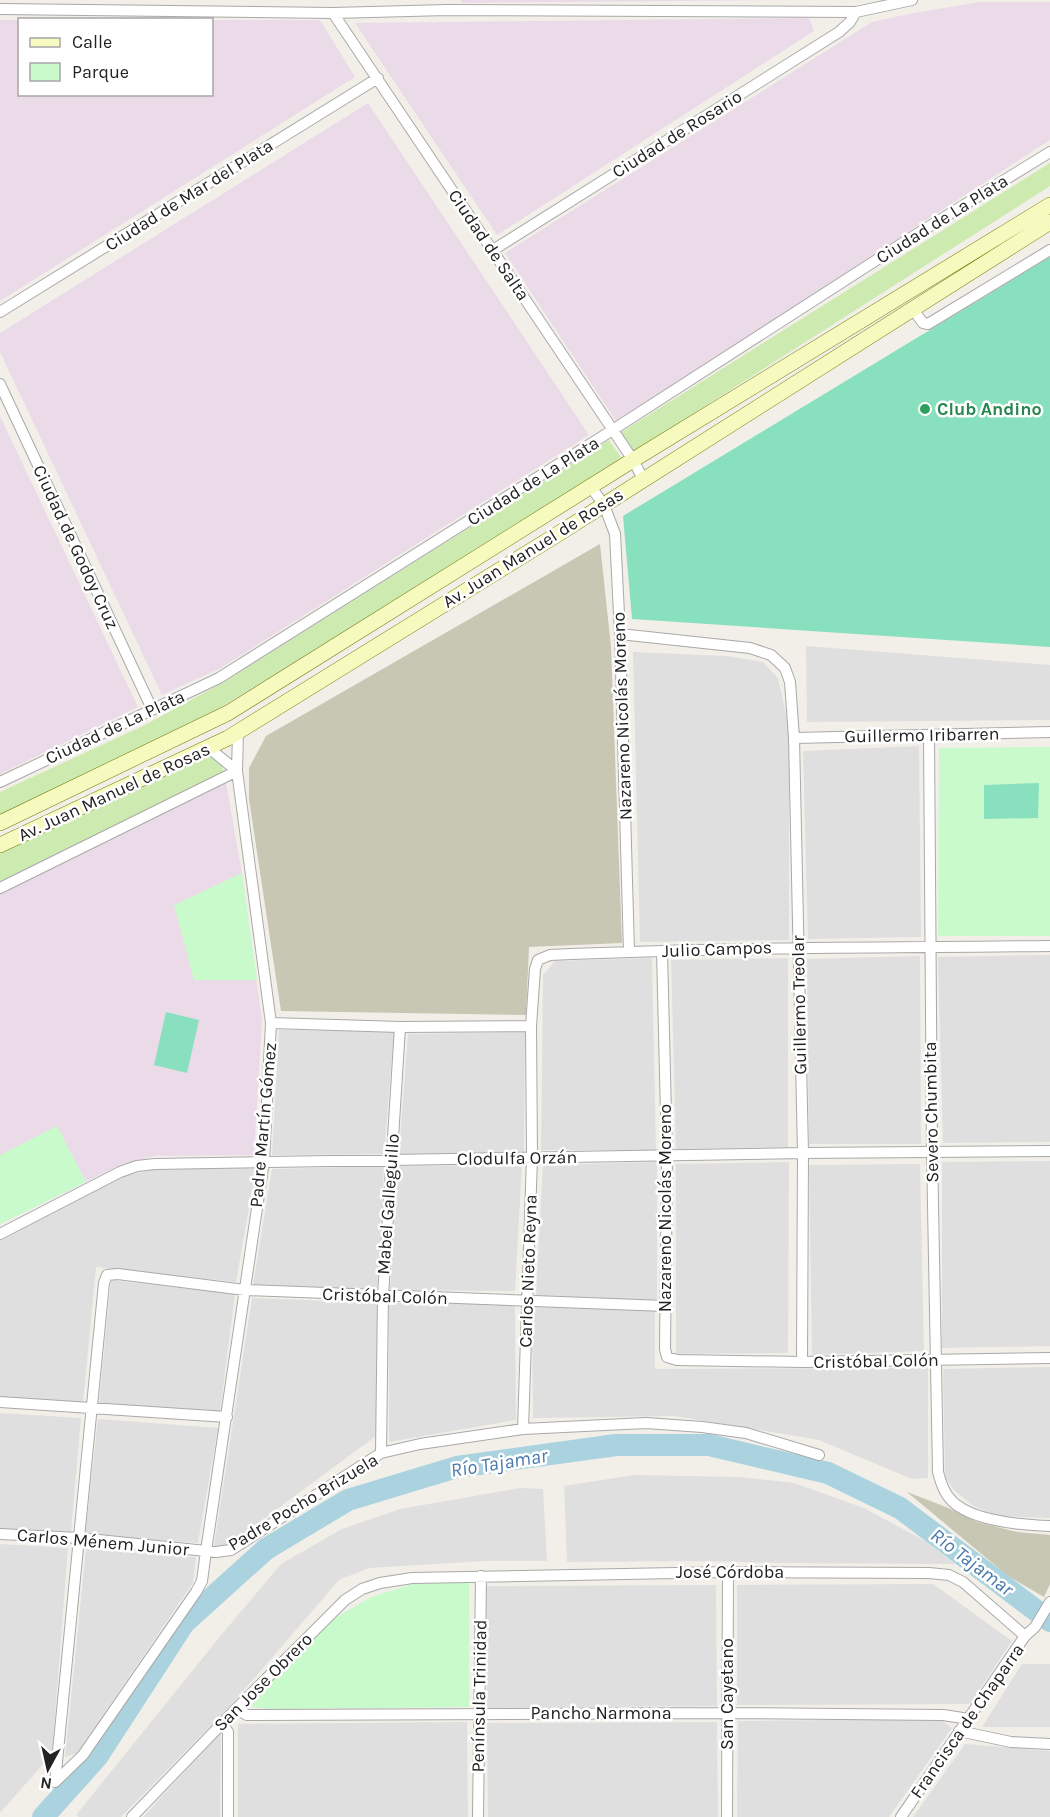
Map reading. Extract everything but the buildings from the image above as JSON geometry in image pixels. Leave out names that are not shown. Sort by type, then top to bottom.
[{"type":"main road","name":"Av. Juan Manuel de Rosas","points":[[0,823],[228,713],[633,460],[1050,205]]},
{"type":"main road","name":"Av. Juan Manuel de Rosas","points":[[0,844],[209,748],[238,732],[603,505],[1050,222]]},
{"type":"street","points":[[0,9],[333,13],[447,5],[856,12],[912,0]]},
{"type":"street","name":"Ciudad de Rosario","points":[[493,250],[839,32],[850,22],[856,12]]},
{"type":"street","name":"Ciudad de Salta","points":[[333,13],[633,460],[643,479]]},
{"type":"street","name":"Ciudad de Mar del Plata","points":[[0,312],[378,78]]},
{"type":"street","name":"Ciudad de La Plata","points":[[0,782],[219,678],[909,239],[1050,152]]},
{"type":"street","points":[[912,308],[923,323],[928,324],[1050,250]]},
{"type":"street","name":"Ciudad de Godoy Cruz","points":[[0,384],[152,709]]},
{"type":"street","name":"Nazareno Nicolás Moreno","points":[[591,487],[603,505],[615,534],[629,951]]},
{"type":"street","name":"Guillermo Treolar","points":[[620,634],[750,648],[771,655],[785,668],[790,682],[794,738],[803,1153],[802,1362]]},
{"type":"street","name":"Padre Martín Gómez","points":[[206,1551],[264,1161],[271,1023],[237,771],[238,732]]},
{"type":"street","name":"Guillermo Iribarren","points":[[794,738],[1050,732]]},
{"type":"street","name":"Severo Chumbita","points":[[929,735],[932,1151],[938,1472],[944,1490],[952,1502],[985,1518],[1008,1523],[1050,1526]]},
{"type":"street","points":[[0,888],[237,771],[209,748]]},
{"type":"street","name":"Julio Campos","points":[[535,969],[538,960],[550,955],[629,951],[798,947],[1050,946]]},
{"type":"street","name":"Nazareno Nicolás Moreno","points":[[662,951],[667,1156],[664,1349],[667,1357]]},
{"type":"street","name":"Carlos Nieto Reyna","points":[[523,1429],[532,1157],[531,1026],[535,969]]},
{"type":"street","points":[[271,1023],[400,1027],[531,1026]]},
{"type":"street","name":"Mabel Galleguillo","points":[[381,1453],[382,1296],[400,1027]]},
{"type":"street","name":"Clodulfa Orzán","points":[[0,1234],[120,1172],[137,1166],[264,1161],[1050,1151]]},
{"type":"street","name":"Cristóbal Colón","points":[[92,1408],[104,1284],[107,1275],[118,1274],[245,1290],[665,1306]]},
{"type":"street","name":"Cristóbal Colón","points":[[667,1357],[677,1360],[802,1362],[1050,1358]]},
{"type":"street","points":[[0,1402],[227,1416]]},
{"type":"street","points":[[79,1538],[92,1408]]},
{"type":"street","name":"Padre Pocho Brizuela","points":[[79,1538],[55,1782],[83,1755],[196,1592],[202,1581],[206,1551],[231,1550],[381,1453],[420,1444],[523,1429],[646,1423],[746,1433],[819,1455]]},
{"type":"street","name":"Carlos Ménem Junior","points":[[0,1534],[79,1538],[206,1551]]},
{"type":"street","name":"José Córdoba","points":[[412,1578],[728,1572],[929,1573],[949,1575],[963,1582],[1025,1636]]},
{"type":"street","name":"San Cayetano","points":[[727,1817],[728,1572]]},
{"type":"street","name":"Península Trinidad","points":[[478,1817],[481,1576]]},
{"type":"street","name":"San Jose Obrero","points":[[132,1817],[345,1600],[362,1589],[380,1583],[412,1578]]},
{"type":"street","name":"Francisca de Chaparra","points":[[901,1817],[1025,1636],[1035,1627],[1050,1602]]},
{"type":"street","name":"Pancho Narmona","points":[[236,1709],[247,1715],[943,1714],[969,1719]]},
{"type":"street","points":[[222,1723],[228,1732],[228,1817]]},
{"type":"street","points":[[959,1731],[1011,1742],[1050,1744]]},
{"type":"shaded area","points":[[461,0],[799,0],[461,3]]},
{"type":"shaded area","points":[[979,2],[1050,2],[1050,140],[616,421],[505,253],[872,22]]},
{"type":"shaded area","points":[[809,18],[814,31],[497,235],[355,23]]},
{"type":"shaded area","points":[[0,20],[18,20],[18,96],[213,96],[213,20],[320,20],[355,77],[0,301]]},
{"type":"shaded area","points":[[368,103],[589,435],[221,668],[162,695],[0,352],[0,333]]},
{"type":"shaded area","points":[[0,416],[138,707],[0,774]]},
{"type":"shaded area","points":[[600,544],[611,647],[622,943],[529,947],[526,1015],[281,1011],[249,799],[249,768],[266,736]]},
{"type":"shaded area","points":[[806,646],[1050,665],[1050,720],[807,722]]},
{"type":"shaded area","points":[[633,652],[727,656],[763,662],[778,678],[789,728],[789,940],[640,942]]},
{"type":"shaded area","points":[[919,746],[921,937],[808,939],[803,751]]},
{"type":"shaded area","points":[[225,777],[242,873],[262,1021],[254,1155],[155,1156],[120,1165],[0,1224],[0,890]]},
{"type":"shaded area","points":[[1050,955],[1050,1142],[943,1143],[938,957]]},
{"type":"shaded area","points":[[920,956],[921,1144],[809,1144],[807,959]]},
{"type":"shaded area","points":[[652,958],[656,1150],[541,1150],[543,975],[555,961]]},
{"type":"shaded area","points":[[788,958],[788,1147],[676,1149],[671,960]]},
{"type":"shaded area","points":[[279,1030],[394,1032],[384,1154],[272,1155]]},
{"type":"shaded area","points":[[525,1032],[524,1153],[399,1154],[408,1034]]},
{"type":"shaded area","points":[[1050,1161],[1050,1346],[942,1348],[942,1162]]},
{"type":"shaded area","points":[[657,1162],[657,1300],[536,1296],[543,1165]]},
{"type":"shaded area","points":[[789,1162],[788,1353],[676,1354],[676,1164]]},
{"type":"shaded area","points":[[920,1164],[924,1351],[812,1355],[809,1165]]},
{"type":"shaded area","points":[[522,1165],[515,1291],[390,1290],[398,1166]]},
{"type":"shaded area","points":[[384,1166],[377,1290],[253,1285],[272,1169]]},
{"type":"shaded area","points":[[256,1167],[236,1282],[96,1267],[83,1403],[0,1398],[0,1241],[119,1177],[156,1169]]},
{"type":"shaded area","points":[[111,1280],[235,1294],[220,1411],[99,1403]]},
{"type":"shaded area","points":[[252,1298],[378,1303],[376,1436],[227,1546],[214,1546]]},
{"type":"shaded area","points":[[389,1303],[515,1304],[516,1420],[389,1442]]},
{"type":"shaded area","points":[[532,1305],[655,1311],[655,1369],[928,1368],[928,1478],[912,1479],[819,1440],[675,1416],[533,1418]]},
{"type":"shaded area","points":[[1050,1367],[1050,1518],[997,1516],[972,1505],[955,1491],[945,1477],[943,1369]]},
{"type":"shaded area","points":[[0,1413],[81,1418],[71,1533],[0,1529]]},
{"type":"shaded area","points":[[98,1419],[218,1428],[198,1543],[85,1535]]},
{"type":"shaded area","points":[[634,1475],[739,1477],[794,1483],[864,1508],[925,1541],[955,1564],[567,1562],[564,1486]]},
{"type":"shaded area","points":[[520,1488],[543,1489],[547,1561],[484,1561],[369,1568],[339,1580],[231,1705],[121,1817],[79,1817],[76,1815],[281,1564],[342,1529],[400,1509]]},
{"type":"shaded area","points":[[907,1492],[977,1522],[1017,1532],[1050,1535],[1050,1584],[1044,1597],[1008,1576]]},
{"type":"shaded area","points":[[0,1544],[68,1548],[52,1754],[0,1813]]},
{"type":"shaded area","points":[[86,1549],[196,1557],[193,1583],[77,1753],[65,1757]]},
{"type":"shaded area","points":[[933,1584],[1012,1641],[970,1704],[737,1705],[737,1585]]},
{"type":"shaded area","points":[[716,1585],[717,1706],[487,1708],[486,1586]]},
{"type":"shaded area","points":[[1022,1664],[1050,1664],[1050,1727],[982,1727]]},
{"type":"shaded area","points":[[940,1719],[952,1728],[889,1817],[737,1817],[738,1721]]},
{"type":"shaded area","points":[[467,1722],[468,1817],[238,1817],[238,1724]]},
{"type":"shaded area","points":[[717,1722],[718,1817],[488,1817],[487,1723]]},
{"type":"shaded area","points":[[221,1732],[220,1817],[143,1817],[184,1772]]},
{"type":"shaded area","points":[[965,1744],[1050,1751],[1050,1817],[913,1817]]},
{"type":"green space","points":[[1050,163],[1050,186],[633,452],[620,433]]},
{"type":"green space","name":"Club Andino","points":[[1050,257],[1050,647],[632,619],[623,516]]},
{"type":"green space","points":[[609,440],[623,460],[208,715],[0,815],[0,792],[143,726],[222,683]]},
{"type":"green space","points":[[1050,747],[1050,936],[938,936],[939,748]]},
{"type":"green space","points":[[209,754],[220,760],[225,777],[0,890],[0,853]]},
{"type":"green space","points":[[1039,783],[1038,818],[984,819],[984,785]]},
{"type":"green space","points":[[242,873],[257,980],[194,980],[174,905]]},
{"type":"green space","points":[[166,1012],[199,1020],[187,1073],[154,1065]]},
{"type":"green space","points":[[57,1126],[86,1182],[0,1224],[0,1155]]},
{"type":"green space","points":[[469,1582],[469,1707],[272,1709],[251,1707],[261,1691],[332,1620],[371,1597],[413,1584]]},
{"type":"waterway","name":"Río Tajamar","points":[[43,1817],[97,1757],[184,1623],[266,1549],[348,1500],[457,1467],[616,1445],[709,1445],[828,1473],[900,1508],[1050,1621]]},
{"type":"place","name":"Club Andino","points":[[925,409]]}]
